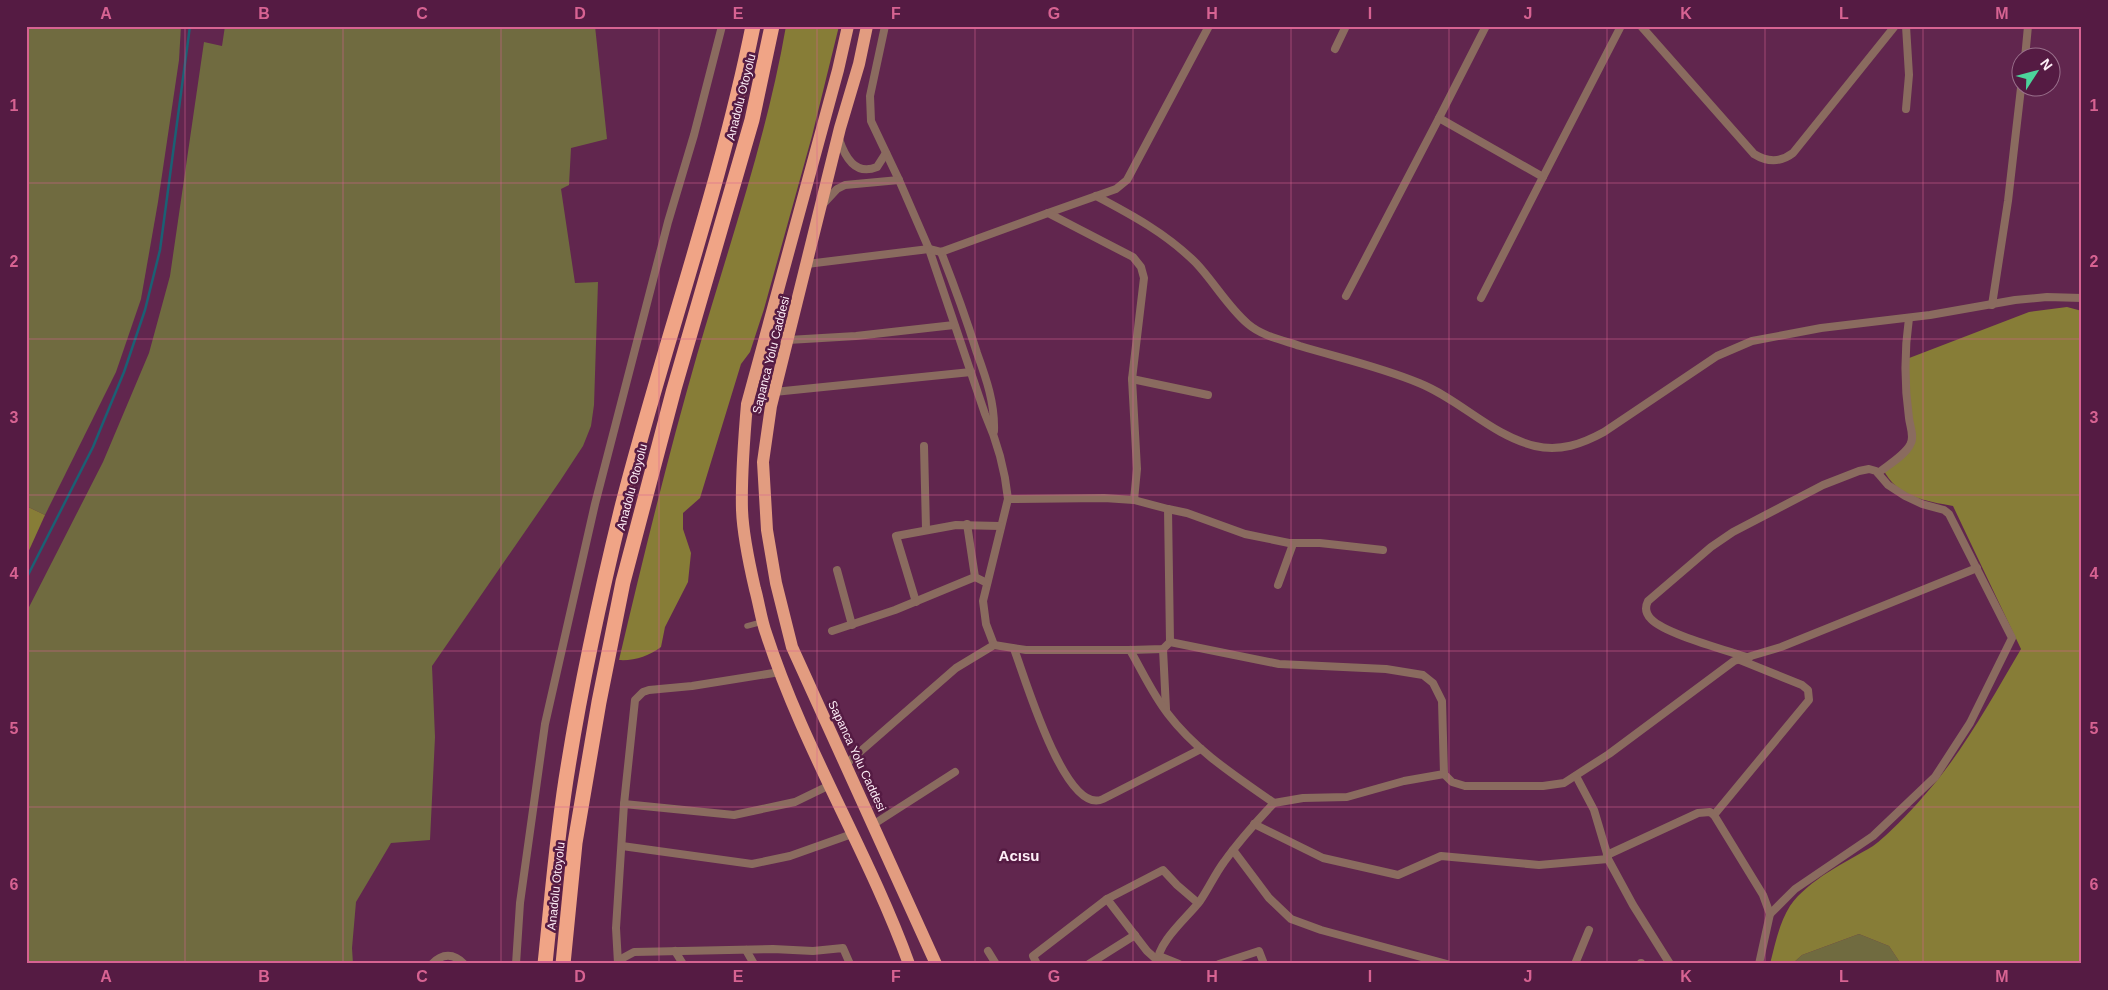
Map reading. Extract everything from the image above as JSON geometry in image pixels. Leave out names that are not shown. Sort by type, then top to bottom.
[{"type":"highway","name":"Anadolu Otoyolu","points":[[544,964],[568,768],[580,696],[604,584],[656,383],[733,115],[753,26]]},
{"type":"highway","name":"Anadolu Otoyolu","points":[[563,964],[575,843],[586,771],[623,582],[674,389],[749,129],[772,26]]},
{"type":"highway","name":"Sapanca Yolu Caddesi","points":[[848,26],[838,70],[747,404],[742,459],[742,512],[750,566],[763,621],[780,672],[828,786],[888,909],[909,964]]},
{"type":"highway","name":"Sapanca Yolu Caddesi","points":[[867,26],[859,64],[838,136],[774,392],[763,462],[767,530],[776,583],[792,647],[936,964]]},
{"type":"street","points":[[516,964],[522,894],[545,724],[597,496],[668,222],[694,135],[722,26]]},
{"type":"street","points":[[885,26],[869,105],[871,122],[900,180],[929,249],[994,435],[1007,486],[1008,499],[986,584],[983,609],[994,645]]},
{"type":"street","points":[[807,264],[929,249],[941,252],[1096,196],[1122,184],[1133,172],[1209,26]]},
{"type":"street","points":[[1335,49],[1346,26]]},
{"type":"street","points":[[1346,296],[1486,26]]},
{"type":"street","points":[[1481,298],[1621,26]]},
{"type":"street","points":[[1641,26],[1754,154],[1761,158],[1778,161],[1793,153],[1895,26]]},
{"type":"street","points":[[1906,26],[1909,75],[1906,109]]},
{"type":"street","points":[[2025,48],[2028,26]]},
{"type":"street","points":[[1992,305],[2008,201],[2020,98]]},
{"type":"street","points":[[1439,118],[1543,176]]},
{"type":"street","points":[[838,136],[845,156],[859,168],[865,170],[877,167],[886,153]]},
{"type":"street","points":[[822,204],[837,189],[845,185],[900,180]]},
{"type":"street","points":[[1096,196],[1138,218],[1176,245],[1213,282],[1248,324],[1261,332],[1421,383],[1460,405],[1502,434],[1537,446],[1556,449],[1586,442],[1624,420],[1717,356],[1752,341],[1821,328],[1909,318],[2047,297],[2082,298]]},
{"type":"street","points":[[1048,214],[1133,257],[1141,266],[1144,278],[1132,379],[1136,469],[1134,500]]},
{"type":"street","points":[[941,252],[962,306],[988,385],[995,418],[994,435]]},
{"type":"street","points":[[1878,473],[1906,450],[1911,444],[1913,437],[1907,403],[1904,360],[1909,318]]},
{"type":"street","points":[[788,340],[856,336],[954,325]]},
{"type":"street","points":[[774,392],[971,372]]},
{"type":"street","points":[[1132,379],[1208,395]]},
{"type":"street","points":[[924,446],[926,529]]},
{"type":"street","points":[[1749,658],[1685,636],[1658,624],[1647,613],[1645,607],[1648,601],[1704,553],[1732,532],[1823,485],[1869,469],[1878,473],[1888,485],[1910,499],[1928,507],[1944,510],[1949,514],[2012,638],[1960,741],[1935,777],[1873,836],[1795,889],[1770,914],[1759,964]]},
{"type":"street","points":[[1008,499],[1104,498],[1134,500],[1187,513],[1245,534],[1293,544],[1320,543],[1383,550]]},
{"type":"street","points":[[1168,509],[1170,642]]},
{"type":"street","points":[[916,602],[896,536],[926,529],[967,524],[1000,526]]},
{"type":"street","points":[[967,524],[974,577]]},
{"type":"street","points":[[1278,585],[1293,544]]},
{"type":"street","points":[[1158,960],[1172,934],[1198,903],[1233,850],[1274,803],[1303,798],[1353,796],[1404,781],[1444,774],[1458,784],[1554,786],[1576,776],[1609,754],[1734,661],[1781,647],[1977,568]]},
{"type":"street","points":[[837,570],[852,625]]},
{"type":"street","points":[[974,577],[986,584]]},
{"type":"street","points":[[832,631],[916,602],[974,577]]},
{"type":"street","points":[[747,626],[763,621]]},
{"type":"street","points":[[846,764],[956,668],[994,645],[1014,649],[1130,650],[1163,648],[1170,642]]},
{"type":"street","points":[[1170,642],[1279,664],[1386,669],[1423,675],[1434,684],[1442,701],[1444,774]]},
{"type":"street","points":[[1163,648],[1166,712]]},
{"type":"street","points":[[1014,649],[1052,753],[1064,772],[1085,797],[1090,800],[1098,802],[1201,749]]},
{"type":"street","points":[[1130,650],[1166,712],[1201,749],[1274,803]]},
{"type":"street","points":[[1714,815],[1809,700],[1808,690],[1802,685],[1740,660]]},
{"type":"street","points":[[618,963],[616,928],[624,804],[635,700],[638,696],[649,690],[692,686],[780,672]]},
{"type":"street","points":[[874,824],[955,772]]},
{"type":"street","points":[[1576,776],[1594,810],[1607,857],[1633,905],[1670,964]]},
{"type":"street","points":[[624,804],[734,815],[795,802],[828,786]]},
{"type":"street","points":[[1254,824],[1323,858],[1398,874],[1441,856],[1539,865],[1607,857],[1698,813],[1710,812],[1714,815],[1762,895],[1770,914]]},
{"type":"street","points":[[622,846],[752,864],[790,856],[852,834]]},
{"type":"street","points":[[1233,850],[1269,898],[1291,919],[1321,930],[1447,964]]},
{"type":"street","points":[[1038,964],[1033,956],[1107,899],[1163,870],[1198,903]]},
{"type":"street","points":[[1107,899],[1147,951],[1158,960],[1179,964]]},
{"type":"street","points":[[1575,964],[1588,930]]},
{"type":"street","points":[[1089,964],[1135,935]]},
{"type":"street","points":[[618,963],[620,959],[634,952],[773,949],[813,952],[843,948],[850,964]]},
{"type":"street","points":[[746,950],[754,964]]},
{"type":"street","points":[[675,951],[683,964]]},
{"type":"street","points":[[988,951],[996,964]]},
{"type":"street","points":[[1219,964],[1259,951],[1264,964]]},
{"type":"street","points":[[432,964],[439,958],[450,955],[459,959],[464,964]]},
{"type":"shaded area","points":[[26,26],[181,26],[179,60],[158,202],[141,299],[116,372],[45,515],[26,506]]},
{"type":"shaded area","points":[[225,26],[595,26],[607,139],[571,148],[569,185],[561,189],[575,283],[598,282],[594,405],[591,426],[583,446],[560,481],[432,666],[435,737],[430,840],[391,843],[356,902],[352,948],[353,964],[26,964],[26,613],[103,462],[149,353],[170,276],[204,42],[222,46]]},
{"type":"shaded area","points":[[786,26],[839,26],[812,136],[764,309],[750,352],[741,364],[700,498],[683,513],[683,529],[691,553],[688,582],[665,627],[661,647],[641,657],[619,660],[676,431],[758,151]]},
{"type":"shaded area","points":[[2067,307],[2082,311],[2082,964],[1901,964],[1889,946],[1859,934],[1802,955],[1792,964],[1770,964],[1780,927],[1790,906],[1798,896],[1817,880],[1879,842],[1917,804],[1937,781],[1963,745],[2021,649],[1953,506],[1933,502],[1904,492],[1896,486],[1883,469],[1911,444],[1904,360],[2029,312]]},
{"type":"shaded area","points":[[26,506],[45,515],[26,557]]},
{"type":"shaded area","points":[[1859,934],[1889,946],[1901,964],[1792,964],[1802,955]]},
{"type":"waterway","points":[[26,579],[93,447],[124,372],[145,310],[160,250],[190,26]]},
{"type":"district","name":"Acısu","points":[[1019,856]]}]
